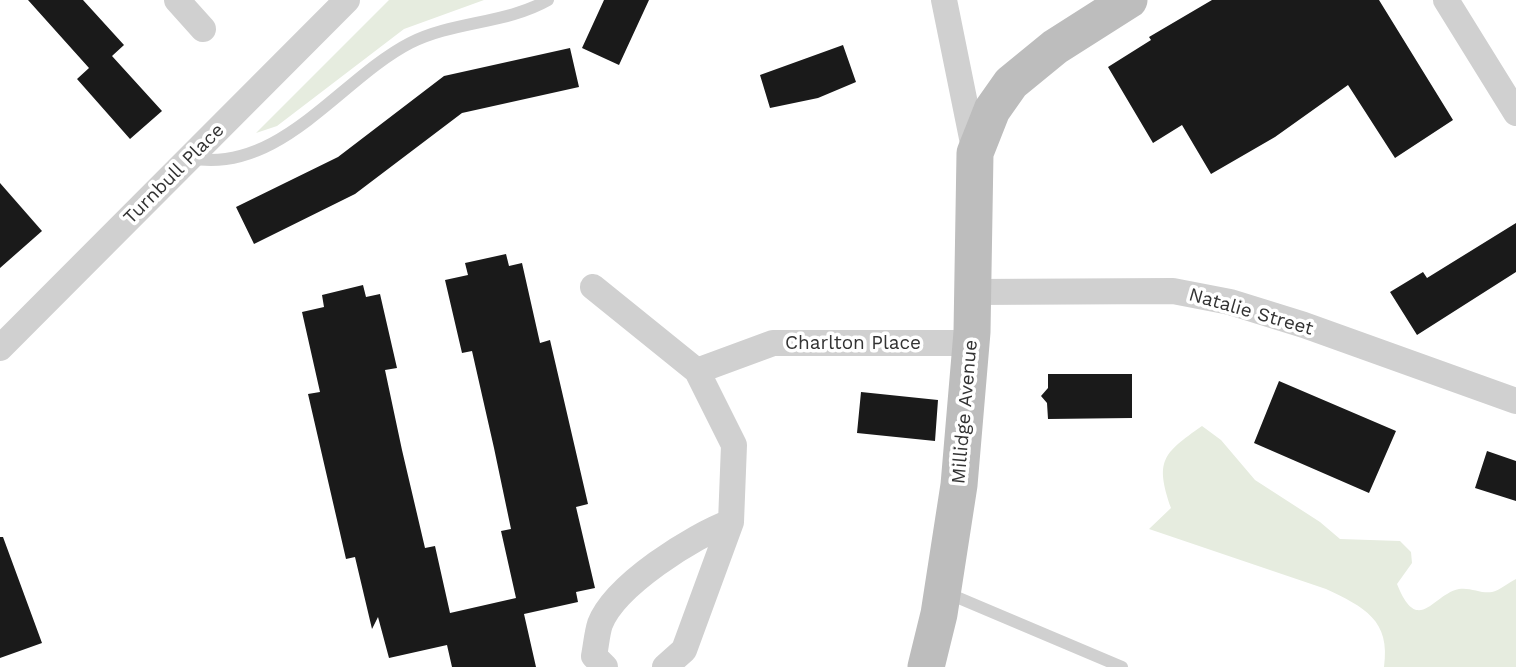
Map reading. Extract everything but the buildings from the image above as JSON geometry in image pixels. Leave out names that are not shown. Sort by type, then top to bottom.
[{"type":"street","points":[[177,0],[203,29]]},
{"type":"street","name":"Turnbull Place","points":[[0,348],[347,0]]},
{"type":"street","points":[[944,0],[975,153]]},
{"type":"street","points":[[975,153],[992,110],[1011,83],[1055,47],[1129,0]]},
{"type":"street","points":[[1446,0],[1516,113]]},
{"type":"street","name":"Millidge Avenue","points":[[926,667],[943,591],[959,485],[971,344],[975,153]]},
{"type":"street","points":[[593,287],[697,371],[734,445],[730,522],[684,650],[665,667]]},
{"type":"street","name":"Natalie Street","points":[[973,292],[1173,291],[1197,294],[1304,326],[1516,401]]},
{"type":"street","name":"Charlton Place","points":[[697,371],[773,343],[971,344]]},
{"type":"street","points":[[605,667],[594,656],[601,622],[620,597],[660,559],[709,530],[730,522]]},
{"type":"lane","points":[[190,158],[223,160],[268,144],[304,123],[411,43],[548,0]]},
{"type":"lane","points":[[943,591],[1122,667]]},
{"type":"shaded area","points":[[389,0],[484,0],[404,29],[277,126],[256,133]]},
{"type":"shaded area","points":[[1202,426],[1221,440],[1255,480],[1320,522],[1340,539],[1400,541],[1411,552],[1412,563],[1397,584],[1412,608],[1426,608],[1459,589],[1495,591],[1516,579],[1516,667],[1384,667],[1385,651],[1379,626],[1352,602],[1326,589],[1149,529],[1171,508],[1163,479],[1163,469],[1170,452]]}]
